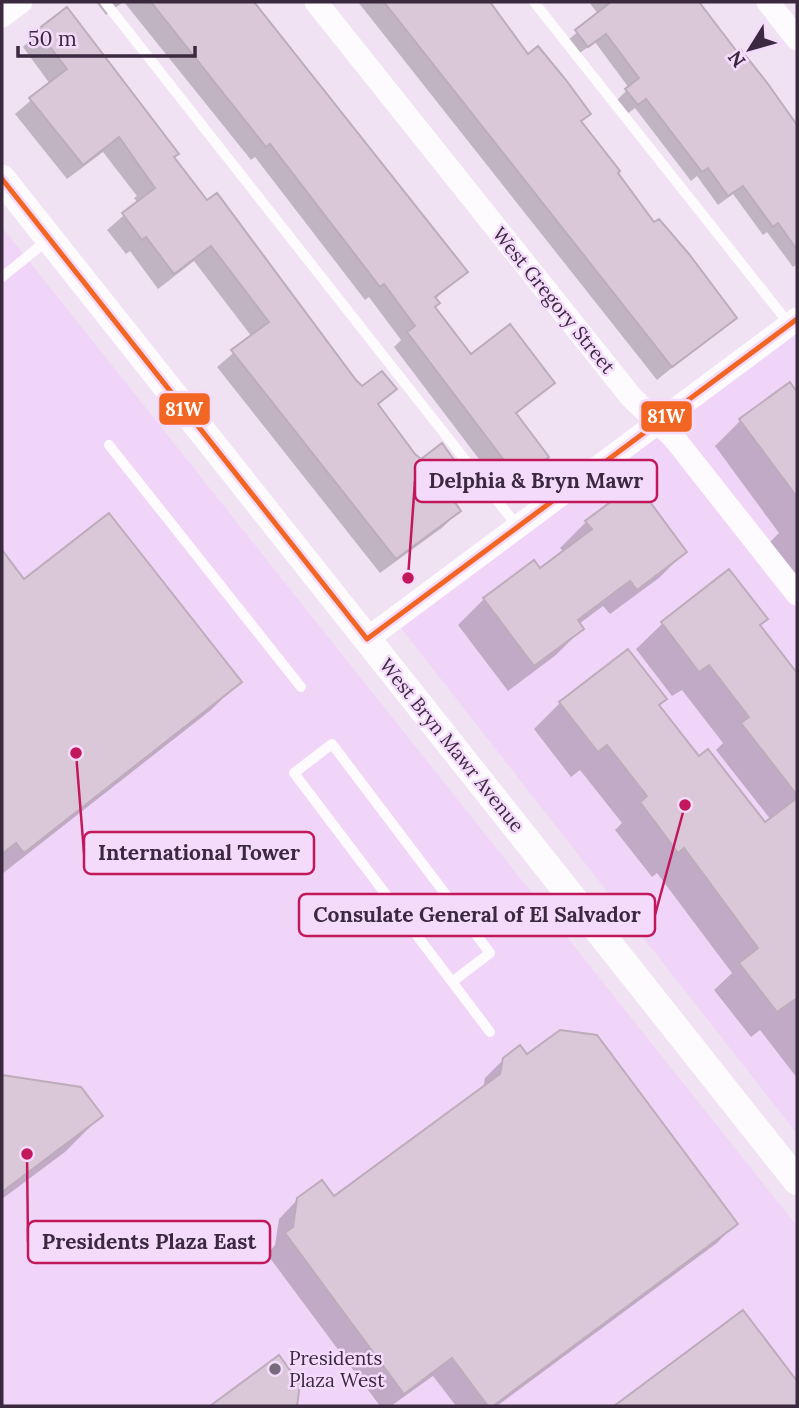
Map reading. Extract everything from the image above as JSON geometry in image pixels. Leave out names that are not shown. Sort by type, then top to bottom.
[{"type":"street","points":[[2,16],[21,2]]},
{"type":"street","name":"West Gregory Street","points":[[316,2],[632,398],[674,438],[797,593]]},
{"type":"street","points":[[768,2],[797,38]]},
{"type":"street","name":"West Bryn Mawr Avenue","points":[[2,179],[797,1181]]},
{"type":"street","points":[[367,639],[793,322]]},
{"type":"lane","points":[[105,2],[518,527]]},
{"type":"lane","points":[[534,2],[793,322]]},
{"type":"lane","points":[[2,276],[49,239]]},
{"type":"lane","points":[[109,445],[301,687]]},
{"type":"lane","points":[[452,982],[490,953],[332,744],[294,773],[452,982],[490,1031]]},
{"type":"shaded area","points":[[2,227],[797,1226],[797,1406],[2,1406]]},
{"type":"shaded area","points":[[797,321],[797,1134],[400,627]]},
{"type":"building","points":[[151,2],[254,2],[468,272],[435,297],[440,303],[435,307],[471,354],[510,324],[555,383],[516,413],[549,457],[519,480],[407,332],[415,326],[384,284],[380,287],[270,144],[266,147]]},
{"type":"building","points":[[384,2],[490,2],[528,54],[538,46],[566,80],[591,114],[581,121],[620,171],[618,173],[654,222],[659,219],[689,254],[737,318],[672,367]]},
{"type":"building","points":[[611,2],[699,2],[738,53],[741,50],[768,84],[797,125],[797,250],[778,223],[773,227],[743,186],[728,196],[708,168],[702,172],[646,99],[638,105],[625,89],[639,78],[606,34],[588,47],[575,30]]},
{"type":"building","points":[[67,7],[179,154],[174,157],[207,200],[217,193],[356,380],[362,386],[382,371],[397,389],[378,404],[415,454],[421,459],[442,443],[457,464],[438,479],[461,511],[396,559],[231,350],[269,322],[211,246],[174,274],[146,237],[142,240],[122,213],[155,188],[119,137],[83,165],[29,98],[67,69],[37,30]]},
{"type":"building","points":[[790,382],[797,392],[797,497],[739,419]]},
{"type":"building","points":[[636,483],[687,552],[637,590],[630,581],[578,620],[584,629],[534,666],[483,598],[534,560],[540,568],[592,529],[585,521]]},
{"type":"building","points":[[109,513],[242,682],[24,853],[16,843],[2,854],[2,550],[24,579]]},
{"type":"building","points":[[729,569],[768,619],[760,625],[797,673],[797,795],[741,723],[749,717],[709,665],[699,672],[661,622]]},
{"type":"building","points":[[628,649],[667,699],[659,705],[699,756],[708,749],[765,822],[797,798],[797,998],[777,1012],[739,963],[758,948],[684,848],[678,853],[640,802],[647,796],[607,745],[598,752],[559,702]]},
{"type":"building","points":[[560,1030],[597,1035],[738,1224],[493,1406],[488,1406],[452,1358],[404,1394],[285,1233],[293,1227],[297,1198],[322,1180],[334,1196],[500,1074],[503,1058],[520,1045],[527,1054]]},
{"type":"building","points":[[2,1075],[81,1087],[103,1116],[2,1192]]},
{"type":"building","points":[[743,1310],[797,1381],[797,1406],[614,1406]]},
{"type":"building","name":"Presidents Plaza West","points":[[279,1355],[300,1384],[297,1406],[210,1406]]},
{"type":"transit line","name":"81W","points":[[2,179],[367,639]]},
{"type":"transit line","name":"81W","points":[[367,639],[797,319]]},
{"type":"place","name":"Delphia & Bryn Mawr","points":[[408,578]]},
{"type":"place","name":"International Tower","points":[[76,753]]},
{"type":"place","name":"Consulate General of El Salvador","points":[[685,805]]},
{"type":"place","name":"Presidents Plaza East","points":[[27,1154]]},
{"type":"place","name":"Presidents Plaza West","points":[[275,1369]]}]
